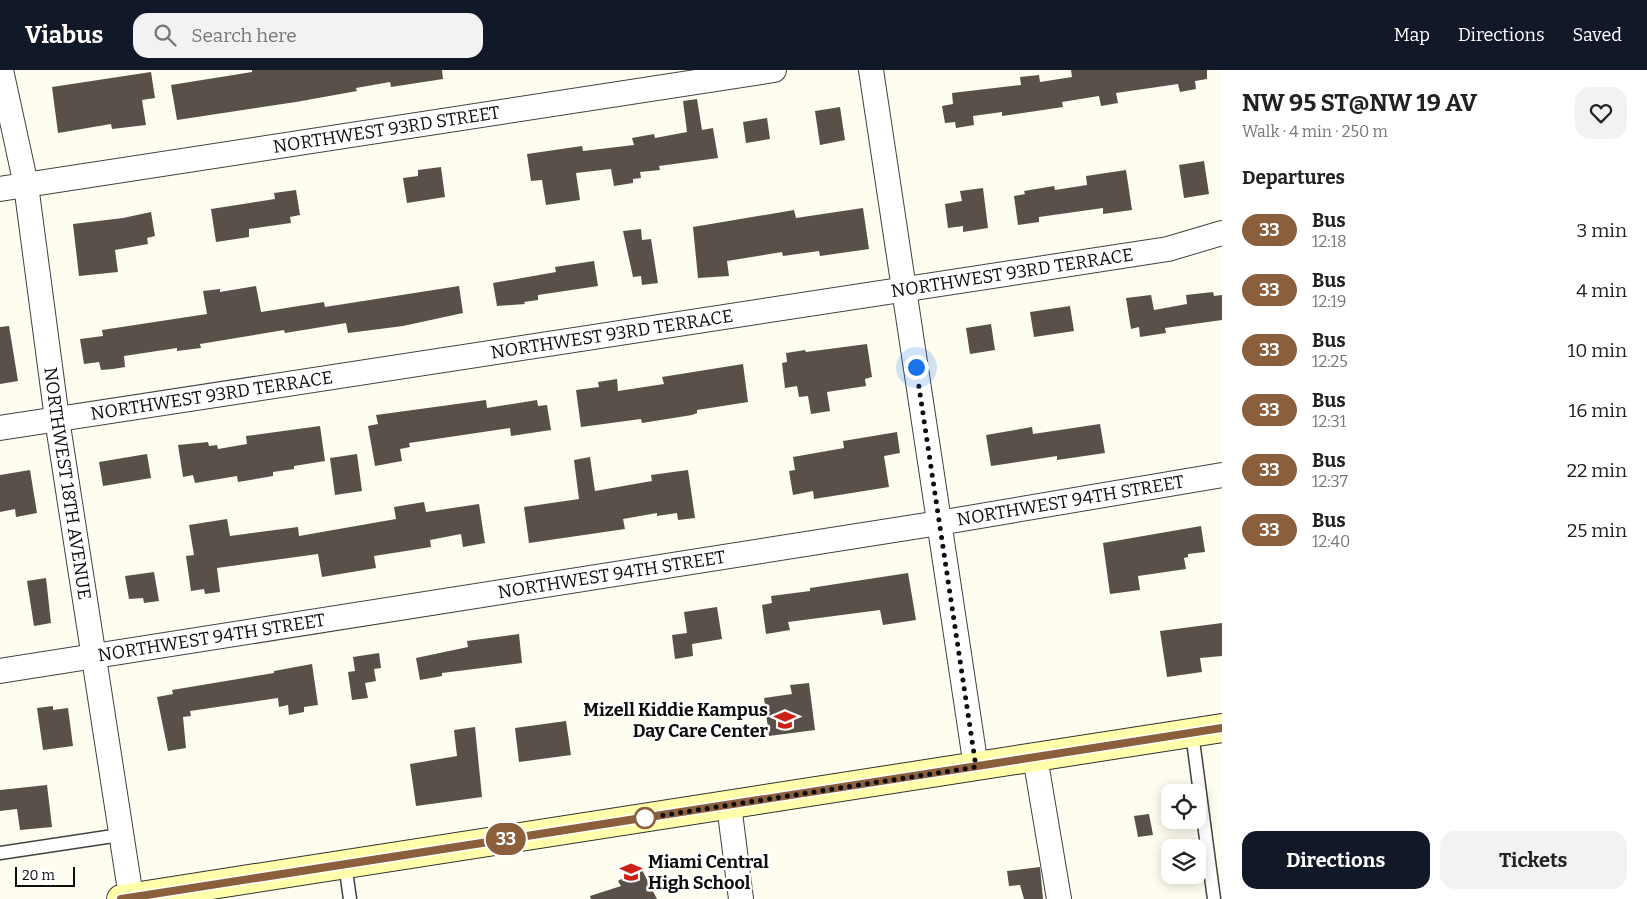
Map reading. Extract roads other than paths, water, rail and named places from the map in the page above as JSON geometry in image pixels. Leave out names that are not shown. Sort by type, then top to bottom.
[{"type":"main road","points":[[127,899],[1222,728]]},
{"type":"street","name":"NORTHWEST 18TH AVENUE","points":[[1,70],[26,185],[57,419],[120,835],[127,899]]},
{"type":"street","name":"NORTHWEST 93RD STREET","points":[[0,189],[774,70]]},
{"type":"street","points":[[871,70],[976,767]]},
{"type":"street","name":"NORTHWEST 93RD TERRACE","points":[[0,428],[1168,249],[1222,233]]},
{"type":"street","name":"NORTHWEST 94TH STREET","points":[[0,671],[939,523],[1222,475]]},
{"type":"street","points":[[1035,758],[1059,899]]},
{"type":"street","points":[[729,805],[742,899]]},
{"type":"lane","points":[[1192,733],[1214,899]]},
{"type":"lane","points":[[0,853],[120,835]]},
{"type":"lane","points":[[346,864],[350,899]]},
{"type":"place","name":"Mizell Kiddie Kampus Day Care Center","points":[[785,720]]},
{"type":"place","name":"Miami Central High School","points":[[631,872]]}]
